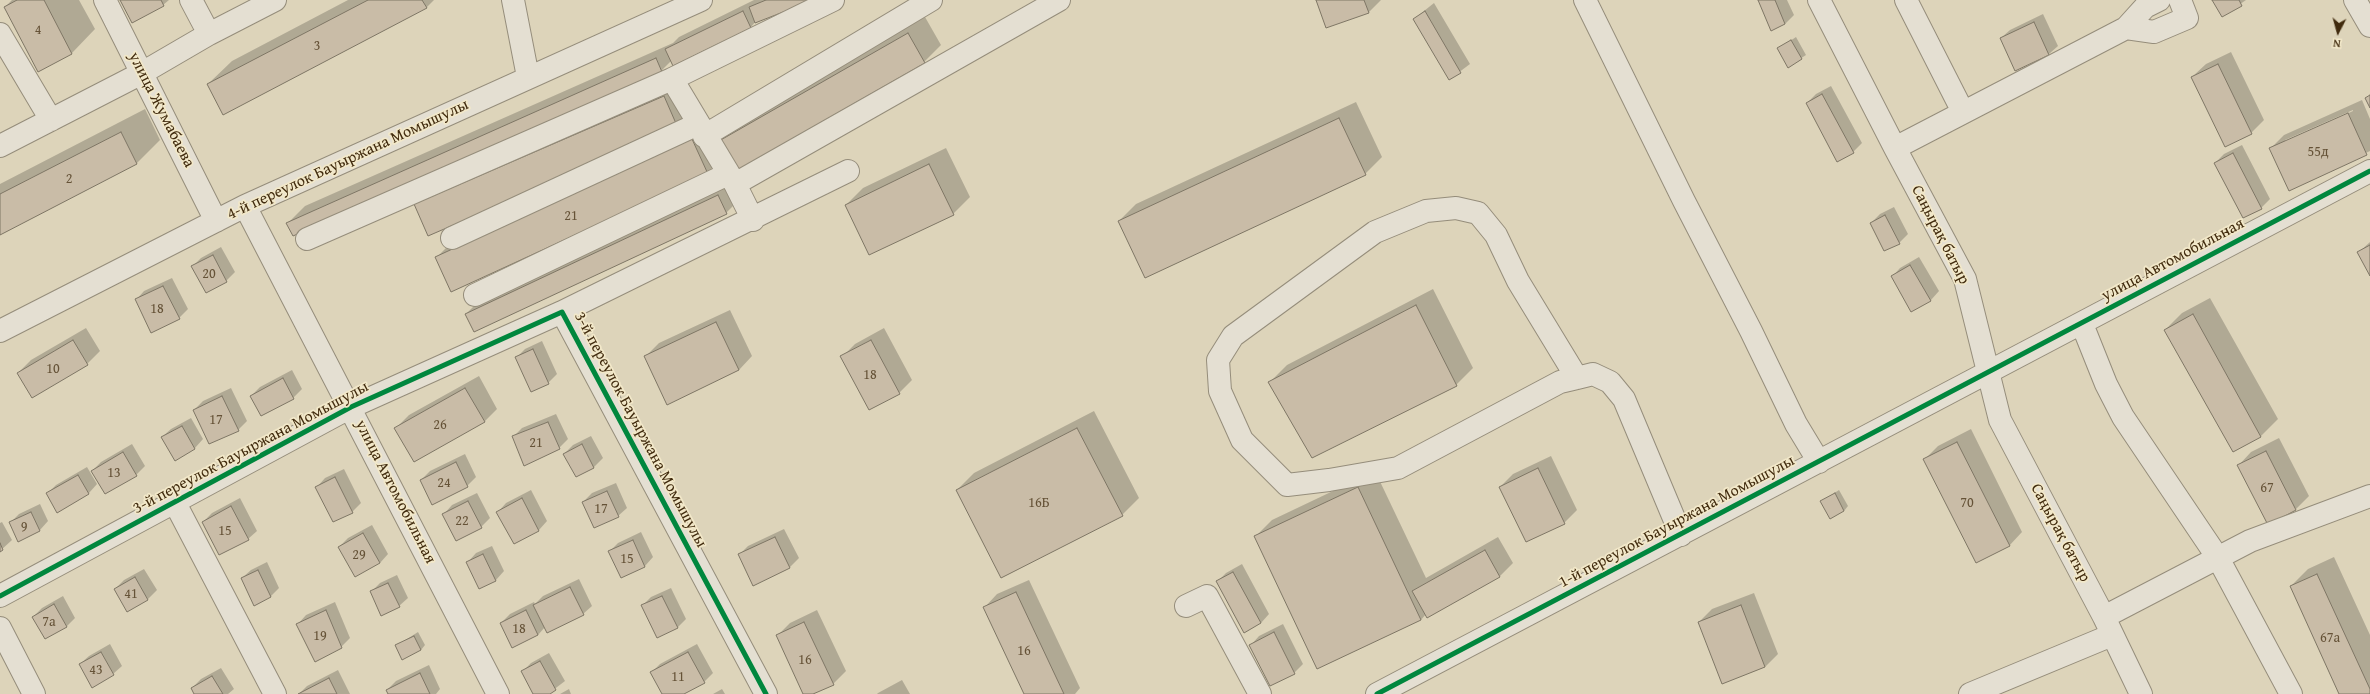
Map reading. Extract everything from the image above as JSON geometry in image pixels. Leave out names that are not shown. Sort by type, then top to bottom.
[{"type":"street","name":"улица Жумабаева","points":[[105,0],[216,221]]},
{"type":"street","points":[[191,0],[209,34]]},
{"type":"street","points":[[0,146],[142,73],[209,34],[275,0]]},
{"type":"street","points":[[513,0],[528,77]]},
{"type":"street","name":"4-й переулок Бауыржана Момышулы","points":[[0,331],[245,206],[701,0]]},
{"type":"street","points":[[307,239],[672,79],[833,0]]},
{"type":"street","points":[[452,238],[701,130],[931,0]]},
{"type":"street","points":[[475,295],[731,179],[1059,0]]},
{"type":"street","points":[[1585,0],[1796,424],[1819,462]]},
{"type":"street","name":"Саңырақ батыр","points":[[1819,0],[1894,148],[1965,279],[2000,420],[2108,626],[2141,694]]},
{"type":"street","points":[[1906,0],[1963,112]]},
{"type":"street","points":[[1894,148],[2126,28],[2145,7],[2159,0]]},
{"type":"street","points":[[2126,28],[2154,32],[2187,18],[2180,0]]},
{"type":"street","points":[[2355,0],[2370,26]]},
{"type":"street","points":[[0,34],[51,120]]},
{"type":"street","points":[[672,79],[731,179],[753,220]]},
{"type":"street","name":"улица Автомобильная","points":[[1988,373],[2370,170]]},
{"type":"street","points":[[562,312],[753,220],[848,171]]},
{"type":"street","name":"улица Автомобильная","points":[[245,206],[351,407],[498,694]]},
{"type":"street","points":[[1577,378],[1518,280],[1496,235],[1478,213],[1456,208],[1426,211],[1375,232],[1233,336],[1218,360],[1220,391],[1242,440],[1287,485],[1329,480],[1398,468],[1560,382],[1577,378],[1593,374],[1610,382],[1624,399],[1681,535]]},
{"type":"street","name":"3-й переулок Бауыржана Момышулы","points":[[0,596],[351,407],[562,312],[766,694]]},
{"type":"street","points":[[2082,324],[2106,384],[2123,417],[2218,558],[2291,694]]},
{"type":"street","name":"1-й переулок Бауыржана Момышулы","points":[[1377,694],[1988,373]]},
{"type":"street","points":[[1970,694],[2108,626],[2218,558],[2250,541],[2370,496]]},
{"type":"street","points":[[175,503],[275,694]]},
{"type":"street","points":[[1186,606],[1207,596],[1260,694]]},
{"type":"street","points":[[0,628],[34,694]]},
{"type":"building","points":[[17,0],[44,0],[72,54],[38,72],[4,7]]},
{"type":"building","points":[[120,0],[161,0],[164,6],[132,23]]},
{"type":"building","points":[[368,0],[422,0],[427,8],[223,115],[207,84]]},
{"type":"building","points":[[766,0],[814,0],[755,23],[749,7]]},
{"type":"building","points":[[1316,0],[1364,0],[1369,13],[1326,28]]},
{"type":"building","points":[[1758,0],[1775,0],[1785,24],[1771,31]]},
{"type":"building","points":[[2212,0],[2239,0],[2242,6],[2222,17]]},
{"type":"building","points":[[743,11],[751,28],[673,66],[665,49]]},
{"type":"building","points":[[1425,11],[1461,73],[1449,80],[1413,19]]},
{"type":"building","points":[[2034,22],[2049,55],[2015,71],[2000,38]]},
{"type":"building","points":[[908,33],[925,63],[736,171],[719,141]]},
{"type":"building","points":[[1791,40],[1802,59],[1788,68],[1777,48]]},
{"type":"building","points":[[656,58],[662,72],[293,236],[286,223]]},
{"type":"building","points":[[2218,64],[2252,134],[2225,147],[2191,77]]},
{"type":"building","points":[[1822,94],[1854,153],[1837,162],[1806,103]]},
{"type":"building","points":[[2370,95],[2370,108],[2365,98]]},
{"type":"building","points":[[664,96],[678,128],[428,236],[414,204]]},
{"type":"building","points":[[2348,113],[2367,155],[2289,191],[2269,148]]},
{"type":"building","points":[[1339,118],[1366,175],[1145,278],[1118,221]]},
{"type":"building","points":[[121,132],[137,164],[0,235],[0,194]]},
{"type":"building","points":[[692,139],[708,174],[451,292],[435,257]]},
{"type":"building","points":[[2233,153],[2262,209],[2243,218],[2214,163]]},
{"type":"building","points":[[929,164],[954,215],[869,255],[845,205]]},
{"type":"building","points":[[718,195],[727,214],[474,332],[465,314]]},
{"type":"building","points":[[1885,215],[1900,244],[1884,251],[1870,223]]},
{"type":"building","points":[[2370,245],[2370,276],[2357,252]]},
{"type":"building","points":[[213,255],[227,282],[206,293],[191,266]]},
{"type":"building","points":[[1910,265],[1931,301],[1911,312],[1891,276]]},
{"type":"building","points":[[163,286],[180,319],[151,333],[135,299]]},
{"type":"building","points":[[1416,305],[1457,386],[1312,458],[1268,382]]},
{"type":"building","points":[[2193,314],[2261,437],[2233,452],[2164,330]]},
{"type":"building","points":[[716,322],[739,370],[667,405],[644,356]]},
{"type":"building","points":[[73,340],[88,365],[32,398],[17,373]]},
{"type":"building","points":[[871,340],[900,394],[869,410],[840,356]]},
{"type":"building","points":[[533,349],[549,384],[531,392],[515,357]]},
{"type":"building","points":[[283,378],[294,399],[261,416],[250,396]]},
{"type":"building","points":[[465,388],[485,422],[414,462],[394,428]]},
{"type":"building","points":[[222,396],[239,431],[209,444],[193,410]]},
{"type":"building","points":[[548,422],[560,449],[524,466],[512,436]]},
{"type":"building","points":[[182,426],[195,449],[175,461],[161,437]]},
{"type":"building","points":[[1077,428],[1123,516],[1001,578],[956,490]]},
{"type":"building","points":[[1957,442],[2010,546],[1976,563],[1923,459]]},
{"type":"building","points":[[582,444],[594,468],[576,477],[563,454]]},
{"type":"building","points":[[2266,451],[2296,510],[2268,525],[2237,465]]},
{"type":"building","points":[[123,452],[137,476],[105,494],[91,471]]},
{"type":"building","points":[[456,462],[468,487],[432,505],[420,480]]},
{"type":"building","points":[[1538,468],[1565,524],[1526,542],[1499,487]]},
{"type":"building","points":[[78,475],[89,494],[57,513],[46,493]]},
{"type":"building","points":[[335,477],[353,513],[333,522],[315,487]]},
{"type":"building","points":[[1358,487],[1421,620],[1317,669],[1254,536]]},
{"type":"building","points":[[607,491],[619,517],[594,528],[582,502]]},
{"type":"building","points":[[1835,493],[1844,511],[1830,519],[1820,501]]},
{"type":"building","points":[[522,498],[539,531],[514,544],[496,512]]},
{"type":"building","points":[[468,501],[482,528],[456,541],[442,514]]},
{"type":"building","points":[[231,506],[249,540],[219,555],[202,522]]},
{"type":"building","points":[[31,512],[40,531],[18,542],[9,522]]},
{"type":"building","points":[[363,533],[380,563],[355,577],[338,547]]},
{"type":"building","points":[[775,537],[790,568],[753,586],[738,554]]},
{"type":"building","points":[[633,540],[645,567],[621,578],[608,551]]},
{"type":"building","points":[[0,543],[3,550],[0,552]]},
{"type":"building","points":[[1485,550],[1500,577],[1427,618],[1412,591]]},
{"type":"building","points":[[483,554],[496,581],[479,589],[466,562]]},
{"type":"building","points":[[258,570],[271,597],[254,606],[241,578]]},
{"type":"building","points":[[1233,572],[1261,623],[1244,633],[1216,581]]},
{"type":"building","points":[[2317,574],[2370,689],[2370,694],[2339,694],[2290,586]]},
{"type":"building","points":[[135,577],[148,600],[127,612],[114,589]]},
{"type":"building","points":[[388,583],[400,607],[381,616],[370,591]]},
{"type":"building","points":[[570,587],[584,615],[547,633],[533,605]]},
{"type":"building","points":[[1016,592],[1064,694],[1024,694],[983,607]]},
{"type":"building","points":[[662,596],[678,628],[657,638],[641,605]]},
{"type":"building","points":[[54,604],[67,627],[45,639],[32,617]]},
{"type":"building","points":[[1741,605],[1765,667],[1722,684],[1698,622]]},
{"type":"building","points":[[326,610],[342,648],[315,662],[296,624]]},
{"type":"building","points":[[526,610],[538,635],[512,648],[500,623]]},
{"type":"building","points":[[804,622],[834,685],[813,694],[803,694],[776,635]]},
{"type":"building","points":[[1274,632],[1295,674],[1270,686],[1249,645]]},
{"type":"building","points":[[414,636],[421,650],[402,660],[395,645]]},
{"type":"building","points":[[101,652],[114,675],[92,688],[79,664]]},
{"type":"building","points":[[688,652],[705,683],[684,694],[662,694],[650,672]]},
{"type":"building","points":[[540,661],[556,690],[550,694],[533,694],[521,671]]},
{"type":"building","points":[[420,673],[430,694],[388,694],[386,690]]},
{"type":"building","points":[[212,676],[223,694],[194,694],[191,688]]},
{"type":"building","points":[[329,678],[337,694],[298,694]]},
{"type":"cycle path","points":[[1377,694],[2370,171]]},
{"type":"cycle path","points":[[0,596],[351,407],[562,312],[766,694]]}]
